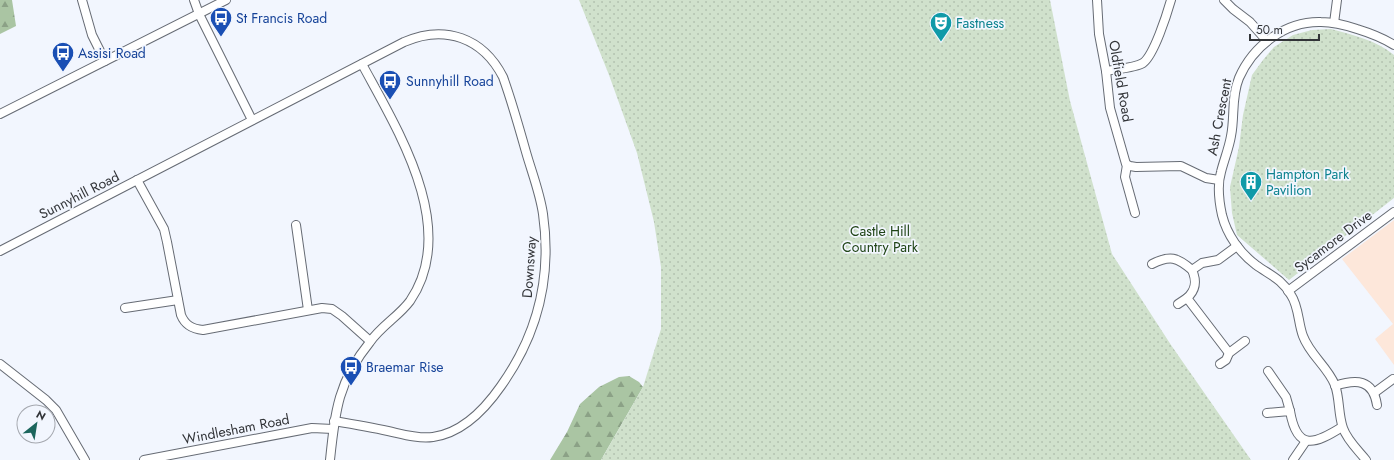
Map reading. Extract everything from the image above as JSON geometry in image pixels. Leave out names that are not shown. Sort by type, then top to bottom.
[{"type":"street","points":[[82,0],[92,35],[105,61]]},
{"type":"street","points":[[194,0],[199,14],[252,120]]},
{"type":"street","points":[[0,114],[226,0]]},
{"type":"street","name":"Oldfield Road","points":[[1097,0],[1099,34],[1106,71],[1111,114],[1120,140],[1124,161],[1127,165],[1125,177],[1135,213]]},
{"type":"street","points":[[1106,71],[1139,65],[1144,62],[1149,56],[1162,28],[1171,0]]},
{"type":"street","points":[[1224,0],[1250,22],[1267,41]]},
{"type":"street","points":[[1334,23],[1337,0]]},
{"type":"street","name":"Ash Crescent","points":[[1342,427],[1335,386],[1327,370],[1306,343],[1297,308],[1288,291],[1282,282],[1257,265],[1237,246],[1230,235],[1224,222],[1220,207],[1219,180],[1231,136],[1236,85],[1248,62],[1258,49],[1267,41],[1282,31],[1313,22],[1334,23],[1367,32],[1394,45]]},
{"type":"street","name":"Downsway","points":[[334,425],[423,437],[443,435],[472,419],[482,410],[499,389],[521,355],[538,312],[545,270],[546,240],[543,212],[503,77],[492,59],[471,41],[453,35],[436,34],[410,39],[362,64]]},
{"type":"street","points":[[330,460],[334,425],[340,396],[347,376],[370,341],[400,313],[411,299],[423,273],[428,256],[426,212],[415,172],[395,127],[362,64]]},
{"type":"street","name":"Sunnyhill Road","points":[[0,251],[362,64]]},
{"type":"street","points":[[1127,165],[1136,167],[1181,166],[1206,178],[1219,180]]},
{"type":"street","points":[[137,180],[164,229],[168,242],[183,321],[195,329],[202,330],[308,310],[322,308],[332,309],[370,341]]},
{"type":"street","name":"Sycamore Drive","points":[[1288,291],[1394,212]]},
{"type":"street","points":[[296,225],[308,310]]},
{"type":"street","points":[[1192,270],[1202,264],[1218,260],[1237,246]]},
{"type":"street","points":[[1152,264],[1162,259],[1169,258],[1178,260],[1192,270],[1195,278],[1193,292],[1178,304]]},
{"type":"street","points":[[1187,298],[1229,353]]},
{"type":"street","points":[[125,308],[178,300]]},
{"type":"street","points":[[1220,364],[1226,360],[1229,353],[1245,341]]},
{"type":"street","points":[[0,364],[46,400],[56,410],[85,460]]},
{"type":"street","points":[[1268,371],[1286,397],[1296,432],[1306,441],[1311,442],[1319,440],[1342,427],[1349,439],[1366,460]]},
{"type":"street","points":[[1374,393],[1393,379]]},
{"type":"street","points":[[1335,386],[1350,381],[1356,381],[1366,386],[1374,393],[1377,405]]},
{"type":"street","points":[[1267,414],[1290,412]]},
{"type":"street","name":"Windlesham Road","points":[[144,460],[334,425]]},
{"type":"street","points":[[1293,460],[1306,441]]},
{"type":"shaded area","points":[[1394,220],[1394,365],[1375,339],[1393,324],[1342,259]]},
{"type":"green space","points":[[0,0],[12,0],[16,26],[0,34]]},
{"type":"green space","name":"Castle Hill Country Park","points":[[579,0],[1050,0],[1070,101],[1112,254],[1171,345],[1251,460],[601,460],[643,387],[661,329],[661,267],[654,222],[637,153],[609,75]]},
{"type":"green space","points":[[1331,29],[1380,45],[1394,55],[1394,198],[1289,280],[1237,235],[1232,213],[1230,187],[1252,75],[1274,47],[1293,35],[1312,30]]},
{"type":"green space","points":[[629,376],[639,382],[643,387],[601,460],[550,460],[567,432],[580,404],[599,387],[619,377]]},
{"type":"place","name":"St Francis Road","points":[[221,38]]},
{"type":"place","name":"Fastness","points":[[941,42]]},
{"type":"place","name":"Assisi Road","points":[[63,72]]},
{"type":"place","name":"Sunnyhill Road","points":[[390,100]]},
{"type":"place","name":"Hampton Park Pavilion","points":[[1251,202]]},
{"type":"place","name":"Braemar Rise","points":[[351,386]]}]
